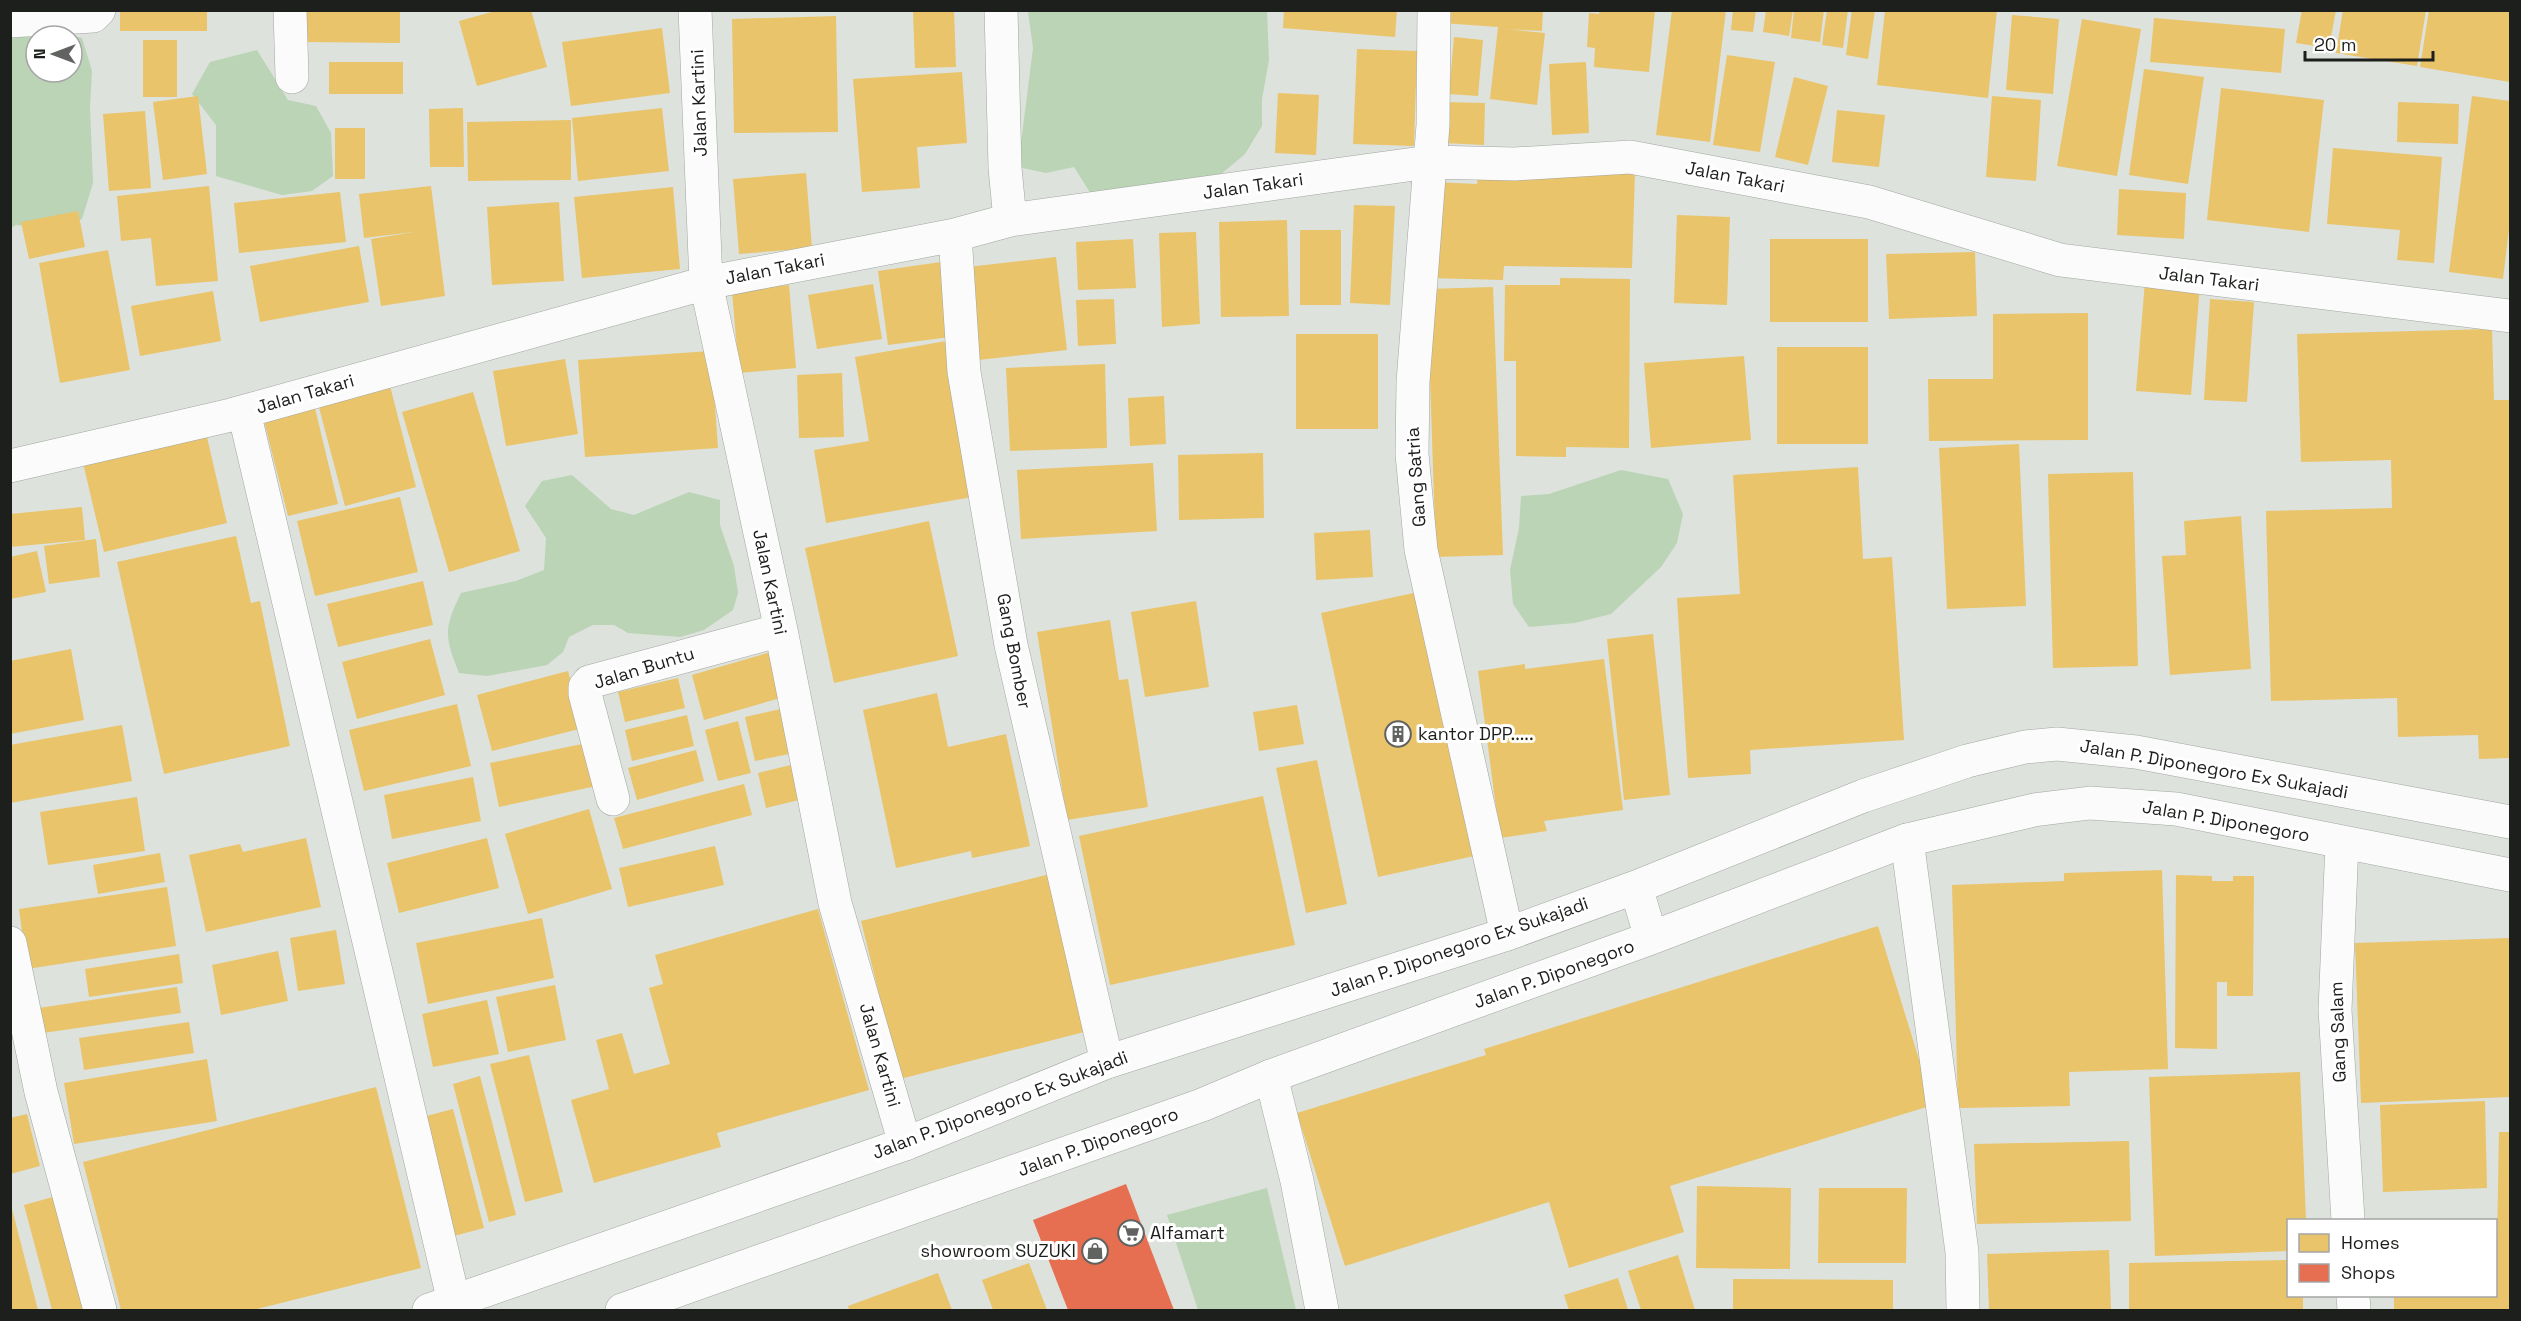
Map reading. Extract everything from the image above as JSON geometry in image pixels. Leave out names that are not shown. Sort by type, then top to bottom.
[{"type":"street","points":[[10,21],[93,16],[99,10]]},
{"type":"street","points":[[290,10],[292,77]]},
{"type":"street","name":"Jalan Kartini","points":[[695,10],[706,283],[781,630],[835,903],[906,1144]]},
{"type":"street","points":[[1001,10],[1005,168],[1010,220]]},
{"type":"street","name":"Gang Satria","points":[[1434,10],[1433,125],[1413,382],[1412,454],[1421,550],[1507,934]]},
{"type":"street","name":"Jalan Takari","points":[[10,466],[244,412],[706,283],[955,234],[1010,220],[1429,162],[1515,164],[1630,157],[1869,202],[2060,260],[2511,316]]},
{"type":"street","name":"Gang Bomber","points":[[955,234],[964,372],[1011,645],[1107,1062]]},
{"type":"street","points":[[244,412],[442,1306]]},
{"type":"street","name":"Jalan Buntu","points":[[614,799],[585,694],[585,687],[589,682],[781,630]]},
{"type":"street","name":"Jalan P. Diponegoro Ex Sukajadi","points":[[442,1306],[906,1144],[1107,1062],[1507,934],[1636,887],[1863,796],[1967,761],[2025,747],[2057,744],[2136,752],[2511,822]]},
{"type":"street","name":"Jalan P. Diponegoro","points":[[622,1311],[1202,1105],[1271,1077],[1651,938],[1907,840],[2034,810],[2090,803],[2176,809],[2511,875]]},
{"type":"street","points":[[1907,840],[1962,1252],[1963,1311]]},
{"type":"street","name":"Gang Salam","points":[[2342,843],[2335,1010],[2348,1219]]},
{"type":"street","points":[[1636,887],[1651,938]]},
{"type":"street","points":[[10,942],[41,1092],[100,1311]]},
{"type":"street","points":[[1271,1077],[1298,1181],[1322,1311]]},
{"type":"green space","points":[[1028,11],[1267,11],[1269,60],[1262,99],[1262,126],[1245,154],[1220,175],[1091,194],[1074,167],[1046,173],[1018,167],[1033,48]]},
{"type":"green space","points":[[11,33],[24,33],[24,84],[84,84],[84,45],[92,71],[90,107],[93,183],[82,219],[52,229],[16,225],[11,228]]},
{"type":"green space","points":[[257,50],[288,100],[316,106],[331,133],[333,176],[312,191],[282,195],[216,176],[216,125],[192,94],[210,62]]},
{"type":"green space","points":[[1621,470],[1668,479],[1683,514],[1677,543],[1661,567],[1611,614],[1575,623],[1529,627],[1513,604],[1510,570],[1519,528],[1521,496],[1549,494]]},
{"type":"green space","points":[[572,475],[611,509],[634,515],[689,492],[720,500],[720,525],[734,566],[738,593],[733,610],[704,630],[680,637],[628,633],[614,625],[593,625],[569,637],[563,652],[547,665],[487,676],[459,673],[448,632],[451,615],[461,593],[516,581],[544,570],[546,538],[525,506],[542,481]]},
{"type":"green space","points":[[1267,1188],[1296,1310],[1198,1310],[1167,1215]]},
{"type":"building: Homes","points":[[120,10],[207,10],[207,31],[120,31]]},
{"type":"building: Homes","points":[[306,10],[400,10],[400,43],[306,42]]},
{"type":"building: Homes","points":[[499,10],[531,10],[547,67],[477,86],[459,21]]},
{"type":"building: Homes","points":[[913,10],[954,10],[956,67],[915,68]]},
{"type":"building: Homes","points":[[1284,10],[1397,10],[1395,37],[1283,28]]},
{"type":"building: Homes","points":[[1443,10],[1543,10],[1542,31],[1505,29],[1545,33],[1537,105],[1490,99],[1498,27],[1442,23]]},
{"type":"building: Homes","points":[[1600,10],[1655,10],[1649,72],[1594,67],[1595,48],[1587,47],[1589,13],[1599,14]]},
{"type":"building: Homes","points":[[1672,10],[1726,10],[1710,142],[1656,135]]},
{"type":"building: Homes","points":[[1733,10],[1756,10],[1753,32],[1731,30]]},
{"type":"building: Homes","points":[[1766,10],[1793,10],[1789,36],[1763,32]]},
{"type":"building: Homes","points":[[1794,10],[1824,10],[1820,42],[1791,38]]},
{"type":"building: Homes","points":[[1827,10],[1848,10],[1843,48],[1822,45]]},
{"type":"building: Homes","points":[[1852,10],[1875,10],[1868,59],[1846,55]]},
{"type":"building: Homes","points":[[1885,10],[1997,10],[1988,98],[1877,85]]},
{"type":"building: Homes","points":[[2302,10],[2336,10],[2329,48],[2296,43]]},
{"type":"building: Homes","points":[[2343,10],[2426,10],[2417,66],[2336,53]]},
{"type":"building: Homes","points":[[2429,10],[2510,10],[2510,82],[2420,67]]},
{"type":"building: Homes","points":[[2012,15],[2059,19],[2053,94],[2006,90]]},
{"type":"building: Homes","points":[[836,16],[838,132],[734,133],[732,19]]},
{"type":"building: Homes","points":[[2154,18],[2285,29],[2281,73],[2150,62]]},
{"type":"building: Homes","points":[[2082,19],[2141,29],[2117,176],[2057,166]]},
{"type":"building: Homes","points":[[662,28],[670,93],[571,106],[562,42]]},
{"type":"building: Homes","points":[[1454,37],[1483,40],[1478,96],[1449,94]]},
{"type":"building: Homes","points":[[143,40],[177,40],[177,97],[143,97]]},
{"type":"building: Homes","points":[[1357,49],[1417,51],[1414,146],[1353,144]]},
{"type":"building: Homes","points":[[1727,55],[1775,62],[1760,152],[1713,145]]},
{"type":"building: Homes","points":[[329,62],[403,62],[403,94],[329,94]]},
{"type":"building: Homes","points":[[1586,62],[1589,133],[1552,135],[1549,64]]},
{"type":"building: Homes","points":[[2144,69],[2204,77],[2188,184],[2129,175]]},
{"type":"building: Homes","points":[[962,72],[967,143],[917,147],[920,188],[862,192],[853,79]]},
{"type":"building: Homes","points":[[1794,77],[1828,86],[1808,165],[1775,157]]},
{"type":"building: Homes","points":[[2221,88],[2324,100],[2309,232],[2207,220]]},
{"type":"building: Homes","points":[[1278,93],[1319,95],[1316,155],[1275,153]]},
{"type":"building: Homes","points":[[198,96],[207,174],[163,180],[153,102]]},
{"type":"building: Homes","points":[[1992,96],[2041,100],[2036,181],[1986,177]]},
{"type":"building: Homes","points":[[2472,96],[2510,101],[2510,221],[2503,279],[2449,272]]},
{"type":"building: Homes","points":[[1444,102],[1485,103],[1484,145],[1443,143]]},
{"type":"building: Homes","points":[[2398,102],[2459,104],[2458,144],[2397,142]]},
{"type":"building: Homes","points":[[463,108],[464,167],[430,167],[429,109]]},
{"type":"building: Homes","points":[[662,108],[669,171],[578,181],[572,118]]},
{"type":"building: Homes","points":[[1837,110],[1885,115],[1879,167],[1832,162]]},
{"type":"building: Homes","points":[[145,111],[151,188],[109,191],[103,114]]},
{"type":"building: Homes","points":[[571,120],[571,180],[468,181],[467,122]]},
{"type":"building: Homes","points":[[335,128],[365,128],[365,179],[335,179]]},
{"type":"building: Homes","points":[[2333,148],[2442,157],[2434,263],[2397,260],[2400,230],[2327,224]]},
{"type":"building: Homes","points":[[1635,171],[1632,268],[1504,266],[1503,280],[1429,278],[1432,182],[1477,184],[1478,175]]},
{"type":"building: Homes","points":[[806,173],[812,248],[739,254],[733,179]]},
{"type":"building: Homes","points":[[209,186],[218,281],[156,286],[151,238],[121,241],[117,196]]},
{"type":"building: Homes","points":[[431,186],[445,296],[381,306],[371,239],[414,232],[364,238],[359,194]]},
{"type":"building: Homes","points":[[673,187],[680,269],[582,278],[574,197]]},
{"type":"building: Homes","points":[[2119,189],[2186,193],[2184,239],[2117,235]]},
{"type":"building: Homes","points":[[340,192],[346,242],[239,253],[234,203]]},
{"type":"building: Homes","points":[[559,202],[564,281],[492,285],[487,207]]},
{"type":"building: Homes","points":[[1354,205],[1395,206],[1390,305],[1350,303]]},
{"type":"building: Homes","points":[[78,211],[85,247],[29,259],[21,222]]},
{"type":"building: Homes","points":[[1677,215],[1730,217],[1727,305],[1674,303]]},
{"type":"building: Homes","points":[[1287,220],[1289,316],[1221,317],[1219,222]]},
{"type":"building: Homes","points":[[1300,230],[1341,230],[1341,305],[1300,305]]},
{"type":"building: Homes","points":[[1196,232],[1200,324],[1162,327],[1159,233]]},
{"type":"building: Homes","points":[[1133,239],[1136,288],[1078,290],[1076,242]]},
{"type":"building: Homes","points":[[1770,239],[1868,239],[1868,322],[1770,322]]},
{"type":"building: Homes","points":[[359,246],[369,302],[260,322],[250,266]]},
{"type":"building: Homes","points":[[108,250],[130,370],[60,383],[39,263]]},
{"type":"building: Homes","points":[[1975,252],[1977,316],[1889,319],[1886,254]]},
{"type":"building: Homes","points":[[1056,257],[1067,350],[979,360],[968,267]]},
{"type":"building: Homes","points":[[948,261],[958,336],[888,345],[878,271]]},
{"type":"building: Homes","points":[[1560,278],[1630,279],[1629,448],[1566,447],[1566,457],[1516,456],[1516,361],[1504,361],[1505,285],[1560,285]]},
{"type":"building: Homes","points":[[2145,281],[2200,285],[2191,395],[2136,391]]},
{"type":"building: Homes","points":[[873,284],[882,339],[817,349],[808,295]]},
{"type":"building: Homes","points":[[789,285],[796,368],[739,373],[732,291]]},
{"type":"building: Homes","points":[[1493,287],[1503,555],[1436,557],[1427,289]]},
{"type":"building: Homes","points":[[213,291],[221,341],[140,356],[131,306]]},
{"type":"building: Homes","points":[[1114,299],[1116,344],[1078,346],[1076,300]]},
{"type":"building: Homes","points":[[2210,299],[2254,302],[2247,402],[2204,400]]},
{"type":"building: Homes","points":[[2088,313],[2088,440],[1929,441],[1928,379],[1993,379],[1993,314]]},
{"type":"building: Homes","points":[[2492,329],[2494,400],[2510,400],[2510,758],[2479,759],[2478,735],[2398,737],[2397,698],[2271,701],[2266,511],[2392,508],[2391,460],[2301,462],[2297,334]]},
{"type":"building: Homes","points":[[1296,334],[1378,334],[1378,429],[1296,429]]},
{"type":"building: Homes","points":[[946,341],[972,497],[826,523],[814,450],[869,441],[855,357]]},
{"type":"building: Homes","points":[[1777,347],[1868,347],[1868,444],[1777,444]]},
{"type":"building: Homes","points":[[711,351],[718,448],[585,457],[578,360]]},
{"type":"building: Homes","points":[[1744,356],[1751,440],[1651,448],[1644,363]]},
{"type":"building: Homes","points":[[565,359],[578,434],[506,446],[493,371]]},
{"type":"building: Homes","points":[[1105,364],[1107,448],[1010,451],[1006,368]]},
{"type":"building: Homes","points":[[842,373],[844,437],[799,438],[797,375]]},
{"type":"building: Homes","points":[[389,382],[416,487],[345,506],[317,400]]},
{"type":"building: Homes","points":[[473,392],[520,551],[449,572],[402,412]]},
{"type":"building: Homes","points":[[1164,396],[1166,444],[1130,446],[1128,398]]},
{"type":"building: Homes","points":[[314,404],[338,504],[288,516],[263,417]]},
{"type":"building: Homes","points":[[206,433],[227,523],[104,552],[83,463]]},
{"type":"building: Homes","points":[[2019,444],[2026,606],[1947,609],[1939,448]]},
{"type":"building: Homes","points":[[1263,453],[1264,518],[1179,520],[1178,455]]},
{"type":"building: Homes","points":[[1153,463],[1157,531],[1021,539],[1017,470]]},
{"type":"building: Homes","points":[[1858,467],[1863,559],[1892,557],[1904,740],[1750,750],[1751,774],[1688,778],[1677,598],[1740,594],[1733,475]]},
{"type":"building: Homes","points":[[2133,472],[2138,666],[2053,668],[2048,474]]},
{"type":"building: Homes","points":[[400,497],[418,572],[315,596],[297,521]]},
{"type":"building: Homes","points":[[82,507],[85,540],[10,547],[10,514]]},
{"type":"building: Homes","points":[[2241,516],[2251,669],[2170,675],[2162,556],[2186,555],[2184,521]]},
{"type":"building: Homes","points":[[929,521],[958,656],[834,683],[805,548]]},
{"type":"building: Homes","points":[[1370,530],[1373,577],[1316,580],[1314,533]]},
{"type":"building: Homes","points":[[236,536],[251,603],[260,601],[290,746],[164,774],[117,562]]},
{"type":"building: Homes","points":[[96,539],[100,577],[49,584],[44,546]]},
{"type":"building: Homes","points":[[37,551],[46,592],[10,599],[10,557]]},
{"type":"building: Homes","points":[[423,581],[433,625],[338,647],[327,604]]},
{"type":"building: Homes","name":"kantor DPP.....","points":[[1418,592],[1474,856],[1378,877],[1321,613]]},
{"type":"building: Homes","points":[[1196,601],[1209,687],[1145,697],[1131,612]]},
{"type":"building: Homes","points":[[1110,620],[1119,680],[1128,679],[1148,807],[1067,820],[1037,632]]},
{"type":"building: Homes","points":[[1653,634],[1670,795],[1624,800],[1607,639]]},
{"type":"building: Homes","points":[[430,639],[445,695],[357,719],[342,662]]},
{"type":"building: Homes","points":[[71,649],[84,720],[10,734],[10,661]]},
{"type":"building: Homes","points":[[774,651],[787,696],[704,720],[692,675]]},
{"type":"building: Homes","points":[[1604,659],[1623,810],[1544,821],[1547,831],[1500,838],[1478,671],[1525,664],[1525,669]]},
{"type":"building: Homes","points":[[568,671],[583,728],[492,751],[477,695]]},
{"type":"building: Homes","points":[[678,678],[685,708],[625,722],[618,692]]},
{"type":"building: Homes","points":[[937,693],[948,747],[1006,734],[1030,846],[972,858],[971,851],[896,868],[863,710]]},
{"type":"building: Homes","points":[[457,704],[471,766],[364,791],[349,730]]},
{"type":"building: Homes","points":[[1297,705],[1304,744],[1259,751],[1253,712]]},
{"type":"building: Homes","points":[[785,708],[794,753],[755,761],[745,717]]},
{"type":"building: Homes","points":[[687,715],[694,746],[632,761],[625,730]]},
{"type":"building: Homes","points":[[738,721],[751,773],[718,781],[705,730]]},
{"type":"building: Homes","points":[[122,725],[132,781],[10,803],[10,745]]},
{"type":"building: Homes","points":[[592,742],[601,785],[499,807],[490,763]]},
{"type":"building: Homes","points":[[696,750],[704,781],[637,800],[628,768]]},
{"type":"building: Homes","points":[[1317,760],[1347,904],[1306,913],[1276,768]]},
{"type":"building: Homes","points":[[799,763],[807,798],[766,808],[758,773]]},
{"type":"building: Homes","points":[[473,777],[481,821],[392,839],[384,795]]},
{"type":"building: Homes","points":[[744,784],[752,815],[623,849],[614,818]]},
{"type":"building: Homes","points":[[1263,796],[1295,945],[1110,985],[1079,836]]},
{"type":"building: Homes","points":[[137,797],[145,851],[48,865],[40,812]]},
{"type":"building: Homes","points":[[589,809],[612,889],[528,914],[505,834]]},
{"type":"building: Homes","points":[[306,838],[321,907],[206,932],[189,855],[240,844],[243,852]]},
{"type":"building: Homes","points":[[487,838],[499,888],[399,913],[387,863]]},
{"type":"building: Homes","points":[[715,846],[724,885],[628,907],[619,868]]},
{"type":"building: Homes","points":[[160,853],[165,882],[98,894],[93,865]]},
{"type":"building: Homes","points":[[2162,870],[2168,1069],[2069,1072],[2070,1106],[1958,1108],[1952,885],[2064,881],[2064,873]]},
{"type":"building: Homes","points":[[1050,874],[1088,1031],[900,1079],[861,921]]},
{"type":"building: Homes","points":[[2176,875],[2212,876],[2212,881],[2233,881],[2233,876],[2254,876],[2253,996],[2227,996],[2227,982],[2217,982],[2217,1049],[2175,1048]]},
{"type":"building: Homes","points":[[167,887],[176,946],[27,969],[19,909]]},
{"type":"building: Homes","points":[[818,909],[869,1090],[717,1133],[721,1147],[594,1183],[571,1100],[609,1089],[596,1040],[622,1033],[634,1074],[670,1064],[649,988],[663,984],[655,955]]},
{"type":"building: Homes","points":[[542,918],[554,978],[428,1004],[416,943]]},
{"type":"building: Homes","points":[[1878,926],[1933,1105],[1670,1186],[1684,1232],[1569,1268],[1549,1202],[1345,1266],[1297,1113],[1486,1055],[1484,1049]]},
{"type":"building: Homes","points":[[336,930],[345,984],[298,991],[290,938]]},
{"type":"building: Homes","points":[[2510,938],[2510,1097],[2361,1103],[2355,943]]},
{"type":"building: Homes","points":[[278,951],[288,1001],[221,1015],[212,965]]},
{"type":"building: Homes","points":[[179,954],[183,983],[89,997],[85,969]]},
{"type":"building: Homes","points":[[555,985],[566,1040],[508,1052],[496,997]]},
{"type":"building: Homes","points":[[177,987],[181,1013],[43,1033],[39,1008]]},
{"type":"building: Homes","points":[[487,1000],[499,1054],[433,1067],[422,1014]]},
{"type":"building: Homes","points":[[189,1022],[194,1053],[84,1070],[79,1038]]},
{"type":"building: Homes","points":[[529,1055],[563,1192],[525,1202],[490,1064]]},
{"type":"building: Homes","points":[[207,1059],[217,1121],[74,1144],[64,1083]]},
{"type":"building: Homes","points":[[2300,1072],[2306,1219],[2287,1219],[2287,1251],[2155,1256],[2149,1077]]},
{"type":"building: Homes","points":[[480,1076],[516,1215],[489,1222],[453,1084]]},
{"type":"building: Homes","points":[[376,1087],[421,1268],[253,1310],[121,1310],[83,1162]]},
{"type":"building: Homes","points":[[2485,1101],[2487,1188],[2383,1192],[2380,1105]]},
{"type":"building: Homes","points":[[453,1109],[484,1228],[454,1236],[423,1117]]},
{"type":"building: Homes","points":[[27,1114],[40,1166],[10,1174],[10,1118]]},
{"type":"building: Homes","points":[[2499,1132],[2510,1132],[2510,1310],[2394,1310],[2394,1297],[2497,1297]]},
{"type":"building: Homes","points":[[2129,1141],[2131,1221],[1977,1224],[1974,1144]]},
{"type":"building: Homes","points":[[1697,1186],[1791,1188],[1790,1269],[1696,1268]]},
{"type":"building: Homes","points":[[1819,1188],[1907,1188],[1906,1263],[1818,1263]]},
{"type":"building: Homes","points":[[60,1195],[89,1310],[52,1310],[24,1205]]},
{"type":"building: Homes","points":[[11,1205],[38,1310],[10,1310]]},
{"type":"building: Homes","points":[[2109,1250],[2111,1310],[1989,1310],[1987,1254]]},
{"type":"building: Homes","points":[[1678,1255],[1695,1310],[1641,1310],[1628,1271]]},
{"type":"building: Homes","points":[[2287,1260],[2287,1297],[2303,1297],[2303,1310],[2129,1310],[2129,1263]]},
{"type":"building: Homes","points":[[1029,1263],[1047,1310],[993,1310],[982,1280]]},
{"type":"building: Homes","points":[[938,1273],[952,1310],[849,1310],[848,1306]]},
{"type":"building: Homes","points":[[1618,1278],[1628,1310],[1569,1310],[1564,1295]]},
{"type":"building: Homes","points":[[1733,1279],[1893,1280],[1893,1310],[1733,1310]]},
{"type":"building: Shops","points":[[1126,1184],[1174,1310],[1068,1310],[1033,1220]]},
{"type":"place","name":"kantor DPP.....","points":[[1398,734]]},
{"type":"place","name":"Alfamart","points":[[1131,1233]]},
{"type":"place","name":"showroom SUZUKI","points":[[1095,1251]]}]
